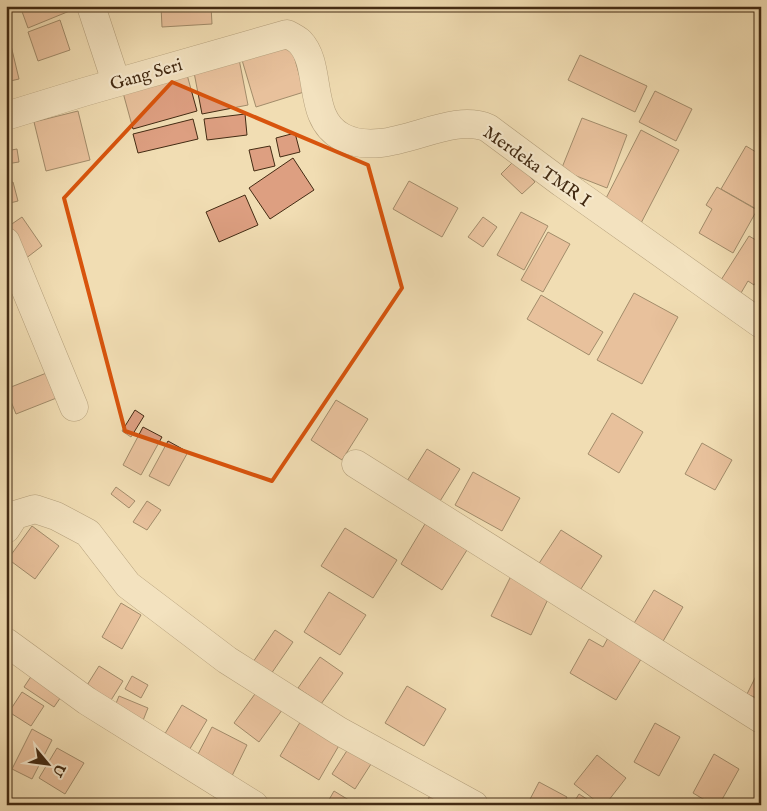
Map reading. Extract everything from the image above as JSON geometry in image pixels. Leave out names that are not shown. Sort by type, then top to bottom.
[{"type":"street","points":[[91,6],[116,82]]},
{"type":"street","name":"Gang Seri","points":[[6,116],[116,82],[287,34]]},
{"type":"street","name":"Merdeka TMR I","points":[[287,34],[301,42],[306,53],[322,117],[332,130],[341,136],[361,144],[383,142],[462,124],[480,124],[761,324]]},
{"type":"street","points":[[6,242],[74,407]]},
{"type":"street","points":[[356,464],[761,719]]},
{"type":"street","points":[[6,529],[15,515],[35,508],[56,516],[88,533],[128,585],[227,660],[339,731],[474,805]]},
{"type":"street","points":[[6,642],[87,701],[254,805]]},
{"type":"highlighted area","points":[[172,82],[368,165],[402,288],[272,481],[125,431],[64,198]]},
{"type":"building","points":[[20,6],[71,6],[72,10],[28,28]]},
{"type":"building","points":[[161,6],[211,6],[212,24],[162,27]]},
{"type":"building","points":[[60,20],[70,50],[38,61],[28,32]]},
{"type":"building","points":[[8,33],[19,79],[6,82],[6,34]]},
{"type":"building","points":[[291,45],[304,92],[256,107],[242,60]]},
{"type":"building","points":[[238,54],[248,105],[202,114],[192,62]]},
{"type":"building","points":[[580,55],[647,86],[635,112],[568,80]]},
{"type":"building","points":[[186,71],[197,111],[133,129],[122,89]]},
{"type":"building","points":[[655,91],[692,109],[676,141],[639,122]]},
{"type":"building","points":[[78,111],[90,160],[46,171],[34,122]]},
{"type":"building","points":[[245,114],[247,135],[207,140],[204,119]]},
{"type":"building","points":[[582,118],[627,135],[607,188],[561,170]]},
{"type":"building","points":[[193,119],[198,139],[138,153],[133,134]]},
{"type":"building","points":[[641,130],[679,150],[639,227],[601,208]]},
{"type":"building","points":[[295,133],[300,152],[280,157],[276,138]]},
{"type":"building","points":[[270,146],[275,166],[254,171],[249,150]]},
{"type":"building","points":[[746,146],[761,155],[761,204],[758,210],[721,189]]},
{"type":"building","points":[[17,149],[19,162],[6,164],[6,151]]},
{"type":"building","points":[[293,158],[314,190],[270,219],[249,188]]},
{"type":"building","points":[[514,161],[535,182],[522,194],[501,174]]},
{"type":"building","points":[[409,181],[458,208],[442,237],[393,209]]},
{"type":"building","points":[[13,182],[18,201],[6,204],[6,184]]},
{"type":"building","points":[[717,187],[757,210],[733,253],[699,233],[712,209],[706,205]]},
{"type":"building","points":[[245,195],[258,225],[219,242],[206,212]]},
{"type":"building","points":[[521,212],[548,226],[524,270],[497,255]]},
{"type":"building","points":[[22,217],[42,246],[25,259],[6,232],[6,228]]},
{"type":"building","points":[[483,217],[497,227],[483,247],[468,237]]},
{"type":"building","points":[[548,232],[570,244],[543,292],[521,280]]},
{"type":"building","points":[[749,236],[761,243],[761,274],[754,285],[748,281],[741,293],[721,280]]},
{"type":"building","points":[[634,293],[678,317],[642,384],[597,360]]},
{"type":"building","points":[[541,295],[603,332],[589,355],[527,319]]},
{"type":"building","points":[[49,372],[59,397],[16,414],[6,389]]},
{"type":"building","points":[[336,400],[368,419],[342,460],[311,440]]},
{"type":"building","points":[[135,410],[144,416],[131,437],[122,431]]},
{"type":"building","points":[[612,413],[643,432],[619,473],[588,454]]},
{"type":"building","points":[[143,427],[162,437],[141,475],[123,465]]},
{"type":"building","points":[[168,441],[188,452],[169,486],[149,476]]},
{"type":"building","points":[[702,443],[732,460],[715,490],[685,474]]},
{"type":"building","points":[[427,449],[460,469],[437,506],[404,486]]},
{"type":"building","points":[[473,472],[520,498],[502,531],[455,505]]},
{"type":"building","points":[[116,487],[135,501],[129,508],[111,494]]},
{"type":"building","points":[[147,501],[161,510],[147,530],[133,522]]},
{"type":"building","points":[[425,524],[467,550],[442,590],[401,564]]},
{"type":"building","points":[[32,526],[59,546],[35,579],[8,559]]},
{"type":"building","points":[[345,528],[397,560],[373,598],[321,566]]},
{"type":"building","points":[[561,530],[602,556],[579,592],[538,565]]},
{"type":"building","points":[[511,576],[550,595],[531,635],[491,616]]},
{"type":"building","points":[[654,590],[683,607],[662,643],[633,625]]},
{"type":"building","points":[[329,592],[366,615],[340,655],[304,632]]},
{"type":"building","points":[[121,603],[141,615],[122,649],[102,637]]},
{"type":"building","points":[[275,630],[293,642],[271,674],[253,662]]},
{"type":"building","points":[[609,636],[643,656],[616,700],[570,673],[589,639],[603,647]]},
{"type":"building","points":[[320,657],[343,673],[321,704],[298,688]]},
{"type":"building","points":[[99,666],[123,681],[108,705],[84,690]]},
{"type":"building","points":[[761,666],[761,700],[747,694]]},
{"type":"building","points":[[34,672],[65,691],[54,707],[24,687]]},
{"type":"building","points":[[132,676],[148,685],[141,698],[125,689]]},
{"type":"building","points":[[407,686],[446,709],[424,746],[385,723]]},
{"type":"building","points":[[260,687],[285,706],[259,742],[234,723]]},
{"type":"building","points":[[22,692],[44,706],[31,726],[9,712]]},
{"type":"building","points":[[119,696],[148,708],[142,723],[113,711]]},
{"type":"building","points":[[182,705],[207,720],[188,752],[163,737]]},
{"type":"building","points":[[302,719],[341,742],[319,780],[280,756]]},
{"type":"building","points":[[655,723],[680,737],[659,776],[634,762]]},
{"type":"building","points":[[212,727],[247,745],[231,778],[195,760]]},
{"type":"building","points":[[32,729],[52,740],[32,779],[12,769]]},
{"type":"building","points":[[57,748],[84,763],[65,794],[39,778]]},
{"type":"building","points":[[348,749],[371,764],[355,789],[332,774]]},
{"type":"building","points":[[714,754],[739,769],[719,805],[713,805],[693,793]]},
{"type":"building","points":[[597,755],[626,778],[605,805],[601,805],[574,784]]},
{"type":"building","points":[[539,782],[567,797],[563,805],[527,805]]},
{"type":"building","points":[[434,788],[453,805],[425,805]]},
{"type":"building","points":[[334,791],[357,805],[326,805]]},
{"type":"building","points":[[579,794],[596,805],[572,805]]}]
